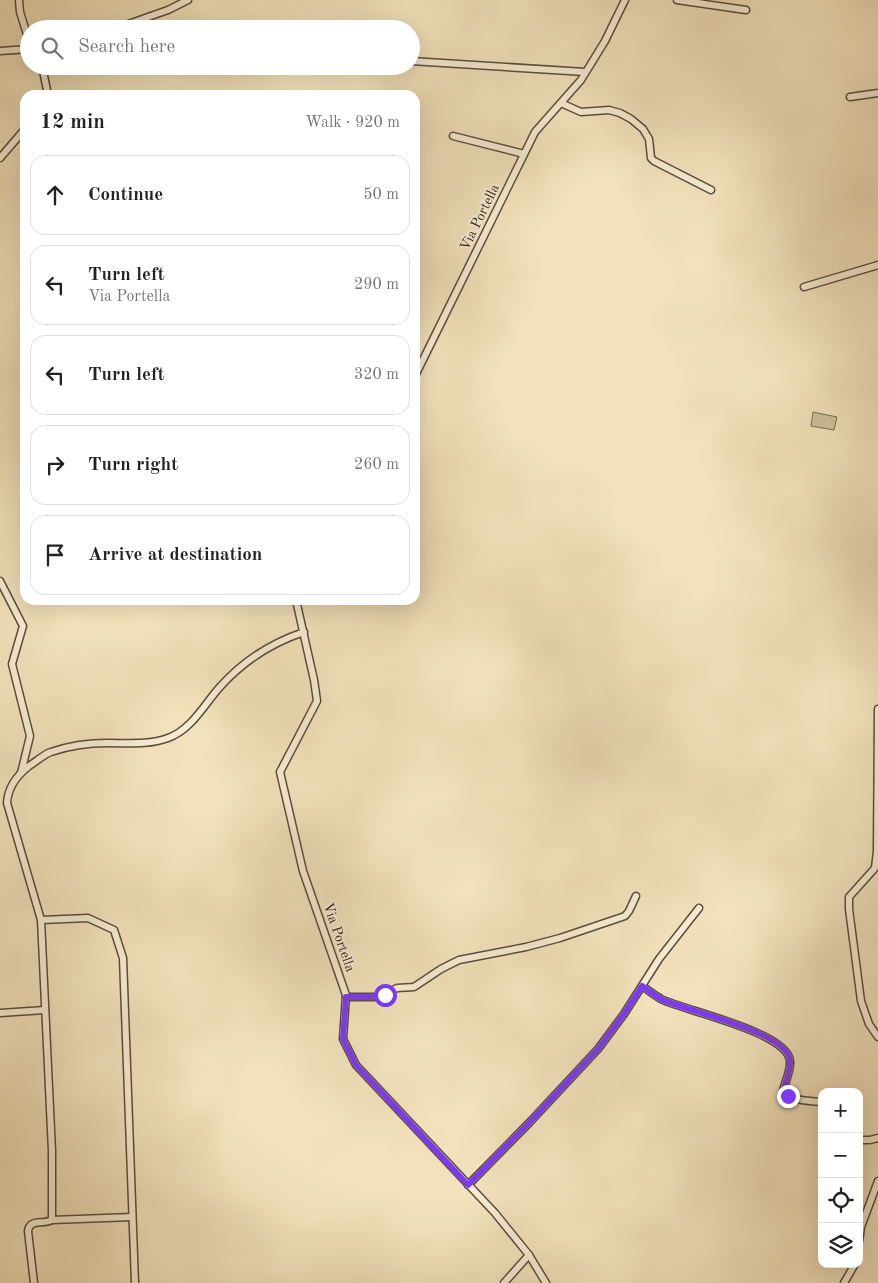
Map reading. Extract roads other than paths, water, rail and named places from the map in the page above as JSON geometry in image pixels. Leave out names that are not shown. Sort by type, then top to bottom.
[{"type":"street","points":[[19,0],[22,20]]},
{"type":"street","points":[[140,20],[168,10],[188,0]]},
{"type":"street","name":"Via Portella","points":[[420,366],[535,132],[581,80],[605,41],[625,0]]},
{"type":"street","points":[[677,0],[746,10]]},
{"type":"street","points":[[0,51],[20,49]]},
{"type":"street","points":[[420,62],[585,72]]},
{"type":"street","points":[[44,75],[47,90]]},
{"type":"street","points":[[850,97],[878,93]]},
{"type":"street","points":[[561,103],[581,112],[609,110],[631,119],[644,129],[649,139],[651,158],[654,161],[711,190]]},
{"type":"street","points":[[0,158],[20,135]]},
{"type":"street","points":[[453,136],[524,154]]},
{"type":"street","points":[[804,288],[878,265]]},
{"type":"street","points":[[0,581],[22,626],[12,664],[30,736],[20,773]]},
{"type":"street","name":"Via Portella","points":[[297,605],[317,701],[280,772],[303,871],[346,997],[343,1039],[356,1065],[495,1213],[529,1255],[546,1283]]},
{"type":"street","points":[[52,1220],[52,1151],[41,920],[4,794],[20,773],[50,752],[105,743],[157,741],[183,730],[239,668],[284,639],[304,632]]},
{"type":"street","points":[[878,709],[878,851],[875,868],[849,897],[861,1001],[869,1024],[878,1037]]},
{"type":"street","points":[[346,997],[378,997],[397,988],[414,986],[441,968],[460,960],[560,938],[625,916],[636,896]]},
{"type":"street","points":[[468,1185],[598,1049],[624,1014],[659,959],[699,908]]},
{"type":"street","points":[[41,920],[88,918],[114,930],[123,958],[135,1283]]},
{"type":"street","points":[[642,986],[661,999],[713,1016],[775,1041],[785,1050],[790,1060],[783,1092],[788,1096],[818,1102]]},
{"type":"street","points":[[0,1013],[46,1010]]},
{"type":"street","points":[[863,1140],[878,1138]]},
{"type":"street","points":[[862,1223],[878,1181]]},
{"type":"street","points":[[34,1283],[28,1231],[28,1226],[32,1223],[52,1220],[132,1217]]},
{"type":"street","points":[[504,1283],[529,1255]]},
{"type":"street","points":[[844,1283],[853,1268]]}]
